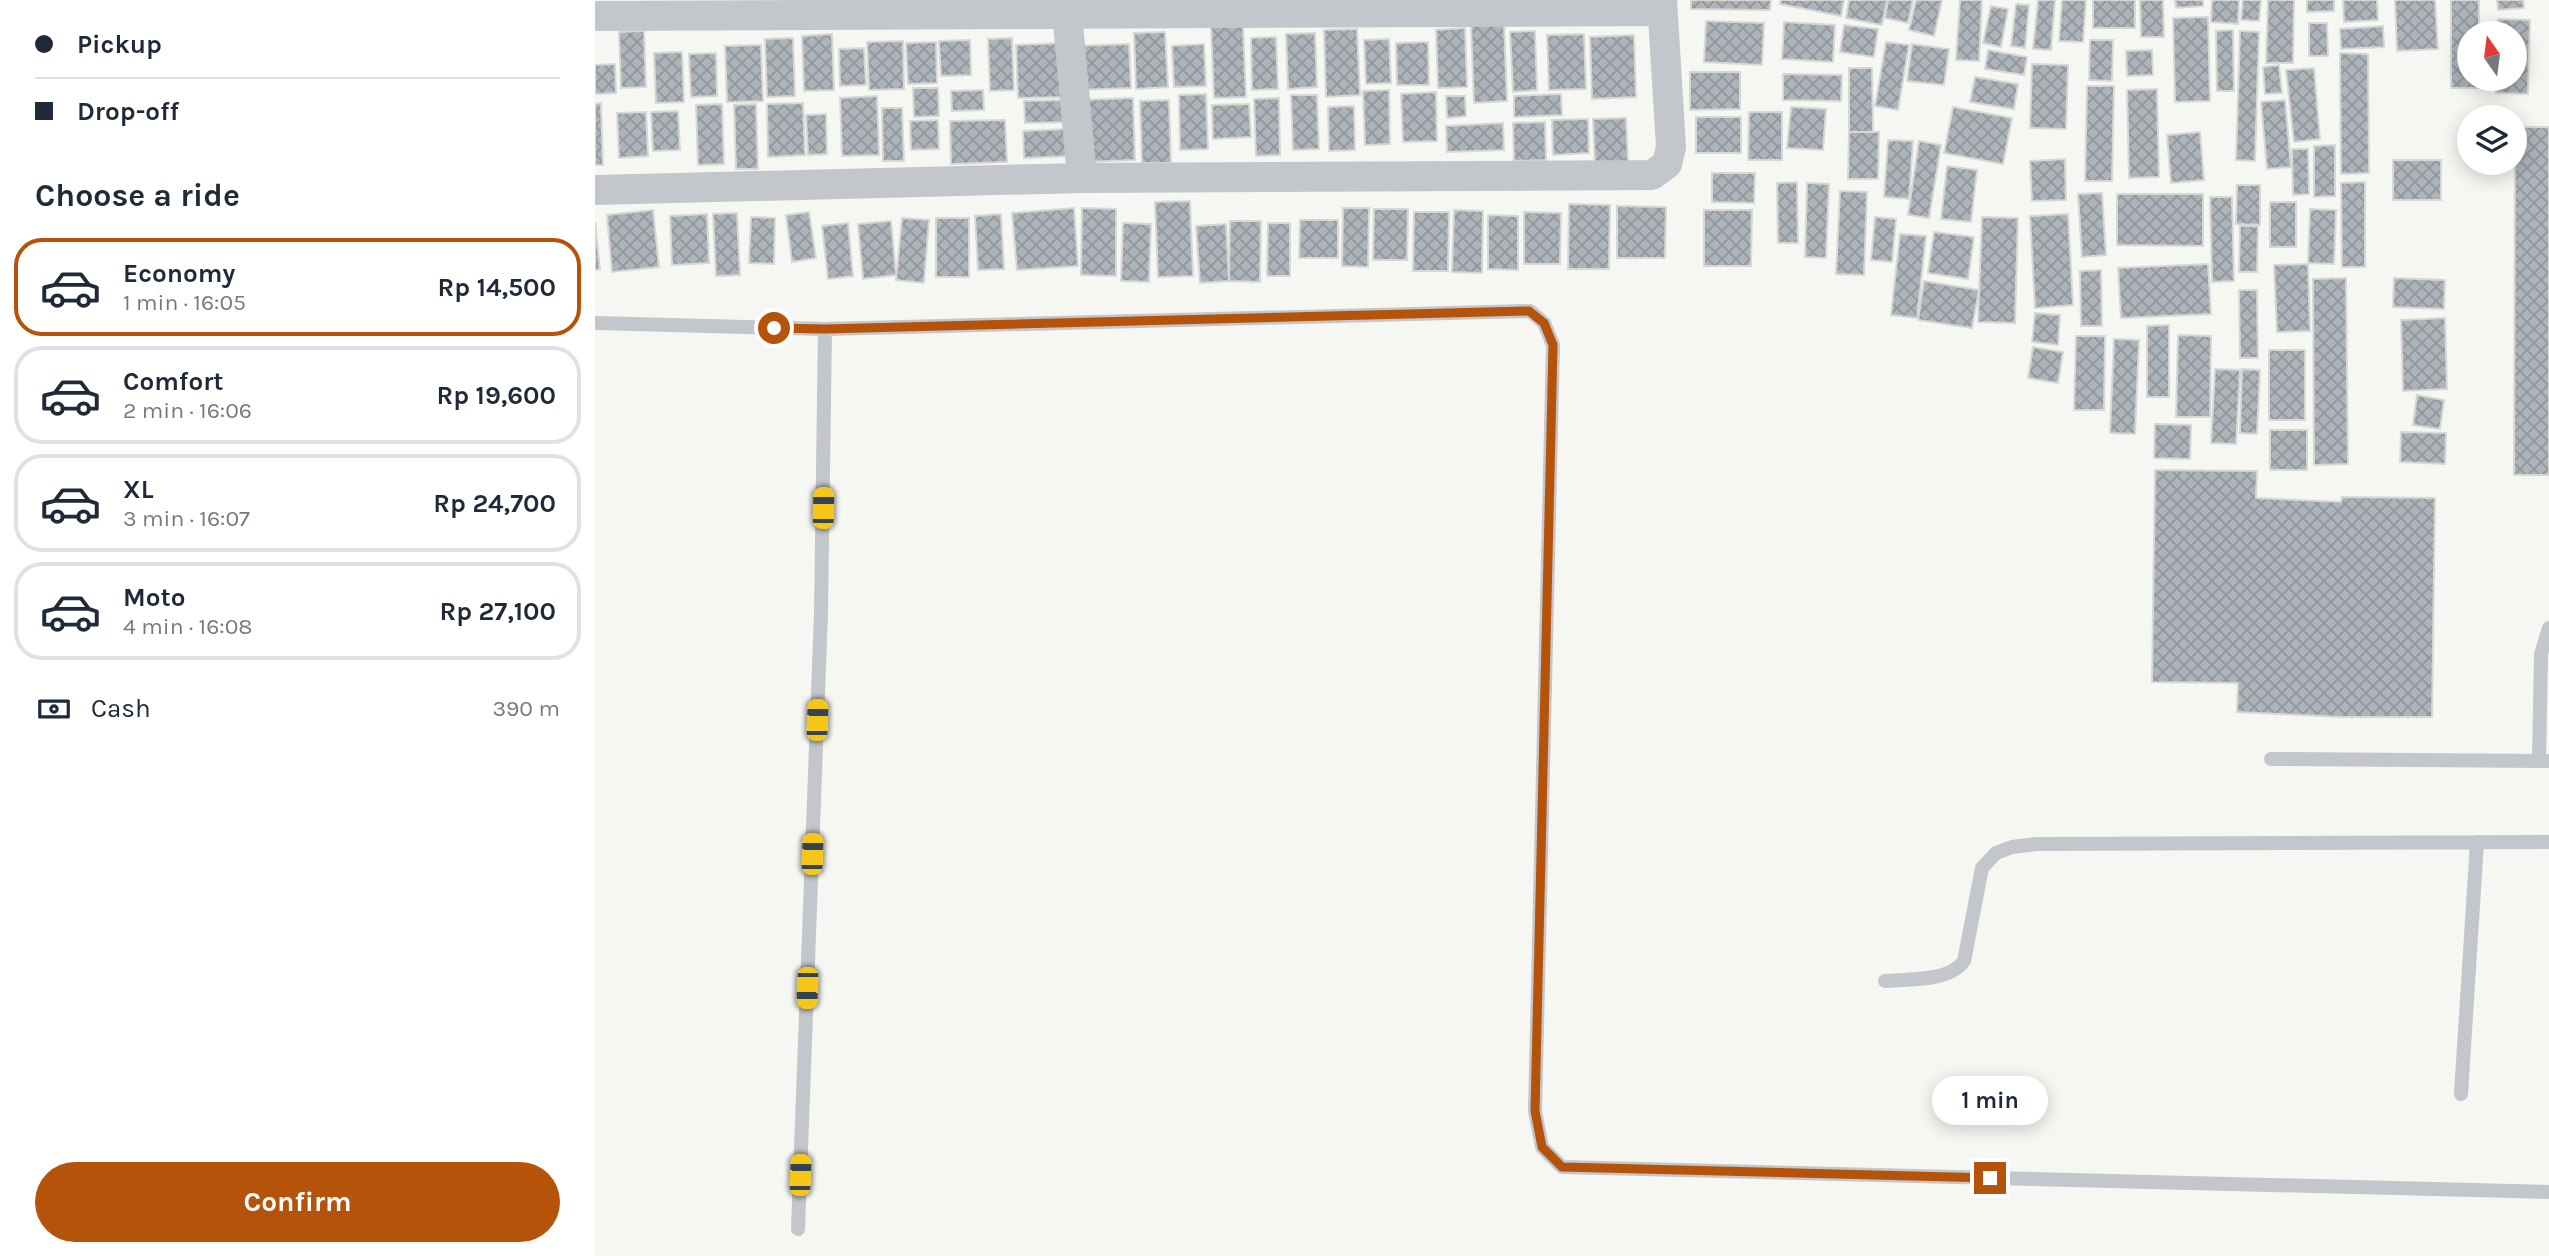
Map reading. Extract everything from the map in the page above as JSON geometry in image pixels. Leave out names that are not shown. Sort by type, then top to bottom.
[{"type":"street","points":[[595,16],[1662,6],[1671,148],[1667,164],[1652,175],[1082,178],[595,190]]},
{"type":"street","points":[[1067,12],[1082,178]]},
{"type":"lane","points":[[595,323],[825,329],[1529,311],[1544,323],[1553,345],[1535,1111],[1542,1147],[1562,1167],[2549,1192]]},
{"type":"lane","points":[[798,1228],[821,613],[825,329]]},
{"type":"lane","points":[[2271,759],[2544,761],[2540,654],[2549,628]]},
{"type":"lane","points":[[2461,1094],[2477,842]]},
{"type":"lane","points":[[1885,982],[1943,975],[1958,970],[1964,961],[1982,868],[1996,853],[2012,847],[2051,844],[2549,842]]},
{"type":"building","points":[[1691,0],[1771,0],[1770,10],[1691,9]]},
{"type":"building","points":[[1781,0],[1844,0],[1841,16],[1780,4]]},
{"type":"building","points":[[1849,0],[1887,0],[1882,25],[1846,18]]},
{"type":"building","points":[[1888,0],[1913,0],[1908,23],[1885,18]]},
{"type":"building","points":[[1916,0],[1942,0],[1934,36],[1909,30]]},
{"type":"building","points":[[1960,0],[1982,0],[1979,61],[1956,60]]},
{"type":"building","points":[[2038,0],[2055,0],[2051,50],[2033,49]]},
{"type":"building","points":[[2062,0],[2086,0],[2083,42],[2059,41]]},
{"type":"building","points":[[2093,0],[2135,0],[2135,28],[2093,28]]},
{"type":"building","points":[[2140,0],[2163,0],[2164,37],[2141,37]]},
{"type":"building","points":[[2175,0],[2203,0],[2203,6],[2176,8]]},
{"type":"building","points":[[2212,0],[2239,0],[2238,24],[2211,22]]},
{"type":"building","points":[[2243,0],[2261,0],[2259,21],[2241,20]]},
{"type":"building","points":[[2268,0],[2294,0],[2293,63],[2266,63]]},
{"type":"building","points":[[2307,0],[2334,0],[2334,11],[2307,12]]},
{"type":"building","points":[[2343,0],[2377,0],[2378,20],[2344,22]]},
{"type":"building","points":[[2395,0],[2435,0],[2438,49],[2397,51]]},
{"type":"building","points":[[2451,0],[2479,0],[2479,21],[2457,21],[2457,88],[2451,88]]},
{"type":"building","points":[[2497,0],[2523,0],[2524,8],[2498,10]]},
{"type":"building","points":[[2016,4],[2029,5],[2025,48],[2011,46]]},
{"type":"building","points":[[1991,6],[2008,9],[2001,47],[1983,43]]},
{"type":"building","points":[[2208,17],[2210,101],[2175,102],[2173,18]]},
{"type":"building","points":[[2530,20],[2528,94],[2496,93],[2527,91],[2527,21],[2498,21]]},
{"type":"building","points":[[1706,21],[1764,23],[1762,65],[1704,62]]},
{"type":"building","points":[[1784,22],[1835,25],[1833,62],[1782,59]]},
{"type":"building","points":[[1504,23],[1507,101],[1474,103],[1471,24]]},
{"type":"building","points":[[2309,23],[2327,23],[2328,56],[2309,56]]},
{"type":"building","points":[[1844,25],[1878,29],[1874,57],[1840,52]]},
{"type":"building","points":[[1243,26],[1246,97],[1214,98],[1211,27]]},
{"type":"building","points":[[2383,26],[2384,47],[2341,49],[2340,29]]},
{"type":"building","points":[[1465,28],[1467,87],[1438,88],[1436,30]]},
{"type":"building","points":[[1357,29],[1360,95],[1326,97],[1324,30]]},
{"type":"building","points":[[2233,30],[2234,91],[2217,91],[2216,31]]},
{"type":"building","points":[[644,31],[646,87],[621,88],[619,32]]},
{"type":"building","points":[[1535,31],[1537,90],[1513,92],[1510,32]]},
{"type":"building","points":[[2240,31],[2259,32],[2255,161],[2236,160]]},
{"type":"building","points":[[1165,32],[1168,87],[1136,89],[1134,33]]},
{"type":"building","points":[[1315,33],[1317,87],[1288,89],[1286,34]]},
{"type":"building","points":[[832,34],[834,90],[804,91],[802,36]]},
{"type":"building","points":[[1584,34],[1586,89],[1549,90],[1547,35]]},
{"type":"building","points":[[1634,35],[1636,97],[1592,99],[1590,37]]},
{"type":"building","points":[[1276,37],[1278,89],[1252,90],[1251,38]]},
{"type":"building","points":[[793,38],[795,96],[767,97],[765,39]]},
{"type":"building","points":[[1012,38],[1014,90],[990,91],[988,39]]},
{"type":"building","points":[[1389,39],[1391,83],[1366,84],[1364,40]]},
{"type":"building","points":[[970,40],[971,75],[941,76],[939,41]]},
{"type":"building","points":[[2090,40],[2113,40],[2112,81],[2089,80]]},
{"type":"building","points":[[903,41],[904,89],[869,90],[867,42]]},
{"type":"building","points":[[936,42],[937,83],[908,84],[906,43]]},
{"type":"building","points":[[1428,42],[1429,85],[1397,85],[1396,43]]},
{"type":"building","points":[[1886,42],[1909,45],[1898,110],[1875,106]]},
{"type":"building","points":[[1062,43],[1064,97],[1018,98],[1016,45]]},
{"type":"building","points":[[1129,44],[1131,88],[1077,90],[1076,46]]},
{"type":"building","points":[[1204,44],[1206,86],[1174,87],[1172,46]]},
{"type":"building","points":[[1912,44],[1949,49],[1944,85],[1907,81]]},
{"type":"building","points":[[761,45],[763,101],[727,102],[725,46]]},
{"type":"building","points":[[864,48],[866,85],[840,86],[839,49]]},
{"type":"building","points":[[1988,50],[2027,57],[2024,75],[1985,69]]},
{"type":"building","points":[[2152,50],[2153,75],[2127,76],[2126,51]]},
{"type":"building","points":[[682,52],[684,102],[656,103],[654,53]]},
{"type":"building","points":[[716,53],[717,96],[691,97],[689,54]]},
{"type":"building","points":[[2340,53],[2368,54],[2369,173],[2341,174]]},
{"type":"building","points":[[615,64],[616,93],[595,94],[595,65]]},
{"type":"building","points":[[2032,64],[2068,65],[2066,129],[2030,128]]},
{"type":"building","points":[[2279,65],[2282,93],[2265,94],[2263,67]]},
{"type":"building","points":[[1849,68],[1872,68],[1873,132],[1849,132]]},
{"type":"building","points":[[2314,68],[2320,139],[2294,142],[2286,70]]},
{"type":"building","points":[[1690,72],[1740,72],[1740,109],[1690,110]]},
{"type":"building","points":[[1783,74],[1842,75],[1841,101],[1783,100]]},
{"type":"building","points":[[1975,77],[2018,84],[2014,109],[1970,102]]},
{"type":"building","points":[[2087,86],[2114,86],[2112,181],[2085,181]]},
{"type":"building","points":[[913,88],[938,88],[939,116],[914,117]]},
{"type":"building","points":[[2157,89],[2159,177],[2129,178],[2127,90]]},
{"type":"building","points":[[983,90],[984,110],[952,111],[951,91]]},
{"type":"building","points":[[1389,90],[1390,144],[1365,145],[1363,91]]},
{"type":"building","points":[[1436,92],[1437,141],[1403,142],[1401,94]]},
{"type":"building","points":[[1206,94],[1208,149],[1180,150],[1179,95]]},
{"type":"building","points":[[1561,94],[1562,115],[1514,117],[1514,96]]},
{"type":"building","points":[[1291,95],[1317,95],[1319,149],[1293,150]]},
{"type":"building","points":[[877,96],[879,155],[842,156],[840,98]]},
{"type":"building","points":[[1446,96],[1465,96],[1466,116],[1447,118]]},
{"type":"building","points":[[1133,98],[1135,160],[1084,162],[1081,100]]},
{"type":"building","points":[[1279,98],[1280,155],[1256,156],[1254,99]]},
{"type":"building","points":[[1071,100],[1072,122],[1025,123],[1024,101]]},
{"type":"building","points":[[1169,100],[1171,163],[1142,163],[1140,101]]},
{"type":"building","points":[[2285,100],[2291,167],[2267,169],[2261,102]]},
{"type":"building","points":[[601,103],[603,165],[595,165],[595,104]]},
{"type":"building","points":[[803,103],[805,155],[768,157],[767,104]]},
{"type":"building","points":[[722,104],[724,164],[698,165],[696,105]]},
{"type":"building","points":[[756,104],[758,169],[736,169],[734,105]]},
{"type":"building","points":[[1249,104],[1251,137],[1213,139],[1212,105]]},
{"type":"building","points":[[1354,106],[1355,150],[1329,151],[1328,107]]},
{"type":"building","points":[[1791,107],[1826,109],[1823,150],[1787,148]]},
{"type":"building","points":[[1953,107],[2012,118],[2003,164],[1944,153]]},
{"type":"building","points":[[882,108],[902,108],[904,161],[883,161]]},
{"type":"building","points":[[678,111],[680,150],[653,151],[651,112]]},
{"type":"building","points":[[646,112],[648,156],[619,158],[617,113]]},
{"type":"building","points":[[1749,112],[1782,112],[1782,160],[1748,160]]},
{"type":"building","points":[[826,114],[827,154],[808,155],[806,115]]},
{"type":"building","points":[[1696,117],[1741,117],[1741,153],[1696,153]]},
{"type":"building","points":[[1626,118],[1628,163],[1595,164],[1593,119]]},
{"type":"building","points":[[1588,119],[1589,153],[1553,155],[1552,120]]},
{"type":"building","points":[[938,120],[939,149],[911,150],[910,121]]},
{"type":"building","points":[[1005,120],[1007,162],[951,164],[950,121]]},
{"type":"building","points":[[1545,122],[1546,160],[1514,161],[1513,123]]},
{"type":"building","points":[[1503,123],[1504,150],[1447,152],[1446,126]]},
{"type":"building","points":[[2527,127],[2549,127],[2549,475],[2514,475],[2515,175],[2527,175]]},
{"type":"building","points":[[1068,129],[1069,156],[1024,158],[1023,131]]},
{"type":"building","points":[[1849,132],[1879,132],[1878,179],[1848,179]]},
{"type":"building","points":[[2200,132],[2204,180],[2171,183],[2167,135]]},
{"type":"building","points":[[1888,140],[1913,141],[1909,199],[1884,197]]},
{"type":"building","points":[[1919,141],[1941,145],[1929,218],[1908,215]]},
{"type":"building","points":[[2335,145],[2335,196],[2314,197],[2314,146]]},
{"type":"building","points":[[2292,149],[2308,149],[2309,194],[2293,195]]},
{"type":"building","points":[[2065,159],[2066,200],[2032,201],[2030,161]]},
{"type":"building","points":[[2393,160],[2441,160],[2441,200],[2393,200]]},
{"type":"building","points":[[1947,166],[1977,170],[1971,222],[1941,219]]},
{"type":"building","points":[[1712,173],[1755,173],[1754,203],[1712,202]]},
{"type":"building","points":[[1797,182],[1798,243],[1778,243],[1777,183]]},
{"type":"building","points":[[2365,182],[2365,267],[2342,267],[2341,183]]},
{"type":"building","points":[[1807,183],[1829,184],[1826,258],[1805,257]]},
{"type":"building","points":[[2237,185],[2260,185],[2260,225],[2236,224]]},
{"type":"building","points":[[1840,191],[1867,192],[1864,275],[1836,274]]},
{"type":"building","points":[[2102,193],[2106,255],[2082,257],[2078,194]]},
{"type":"building","points":[[2117,194],[2203,194],[2203,246],[2117,245]]},
{"type":"building","points":[[2210,197],[2232,197],[2234,281],[2212,282]]},
{"type":"building","points":[[1190,201],[1193,276],[1158,277],[1155,202]]},
{"type":"building","points":[[2270,202],[2296,202],[2296,247],[2270,247]]},
{"type":"building","points":[[1569,204],[1610,205],[1609,269],[1568,269]]},
{"type":"building","points":[[1617,206],[1666,207],[1665,258],[1617,258]]},
{"type":"building","points":[[1074,208],[1078,266],[1017,270],[1012,213]]},
{"type":"building","points":[[1082,208],[1116,209],[1116,276],[1081,275]]},
{"type":"building","points":[[1343,208],[1369,208],[1368,267],[1342,266]]},
{"type":"building","points":[[1374,209],[1408,209],[1407,260],[1373,260]]},
{"type":"building","points":[[2310,209],[2336,210],[2334,264],[2308,263]]},
{"type":"building","points":[[653,210],[659,267],[612,272],[607,215]]},
{"type":"building","points":[[1454,210],[1483,211],[1482,273],[1452,272]]},
{"type":"building","points":[[1704,210],[1752,210],[1751,266],[1704,266]]},
{"type":"building","points":[[809,212],[816,258],[792,262],[786,215]]},
{"type":"building","points":[[1414,212],[1449,212],[1448,271],[1413,271]]},
{"type":"building","points":[[1524,212],[1561,213],[1560,264],[1524,264]]},
{"type":"building","points":[[737,213],[740,275],[716,276],[713,214]]},
{"type":"building","points":[[707,214],[709,263],[672,265],[670,216]]},
{"type":"building","points":[[1001,214],[1004,269],[978,270],[975,216]]},
{"type":"building","points":[[2068,214],[2073,305],[2035,308],[2030,216]]},
{"type":"building","points":[[1488,215],[1518,216],[1518,270],[1488,269]]},
{"type":"building","points":[[751,217],[775,218],[774,264],[749,263]]},
{"type":"building","points":[[1875,217],[1896,219],[1892,262],[1871,260]]},
{"type":"building","points":[[1982,217],[2018,218],[2015,323],[1978,322]]},
{"type":"building","points":[[902,218],[929,220],[924,283],[896,280]]},
{"type":"building","points":[[936,218],[969,218],[969,277],[936,277]]},
{"type":"building","points":[[1300,220],[1338,220],[1338,258],[1299,258]]},
{"type":"building","points":[[891,221],[896,275],[863,279],[858,224]]},
{"type":"building","points":[[1230,221],[1261,221],[1260,282],[1229,281]]},
{"type":"building","points":[[595,222],[600,269],[595,270]]},
{"type":"building","points":[[848,223],[853,276],[828,279],[822,226]]},
{"type":"building","points":[[1123,223],[1151,224],[1149,282],[1121,281]]},
{"type":"building","points":[[1268,223],[1290,223],[1290,276],[1267,276]]},
{"type":"building","points":[[1226,224],[1229,281],[1200,283],[1196,226]]},
{"type":"building","points":[[2240,226],[2258,226],[2257,272],[2239,272]]},
{"type":"building","points":[[1934,232],[1974,237],[1968,279],[1928,273]]},
{"type":"building","points":[[1900,234],[1926,236],[1917,318],[1891,315]]},
{"type":"building","points":[[2208,264],[2211,314],[2121,318],[2118,268]]},
{"type":"building","points":[[2308,264],[2310,331],[2277,332],[2274,265]]},
{"type":"building","points":[[2101,270],[2102,326],[2081,326],[2080,271]]},
{"type":"building","points":[[2346,278],[2348,464],[2314,465],[2313,279]]},
{"type":"building","points":[[2394,278],[2445,280],[2444,309],[2393,307]]},
{"type":"building","points":[[1924,281],[1979,290],[1972,328],[1918,320]]},
{"type":"building","points":[[2239,290],[2257,290],[2258,358],[2240,358]]},
{"type":"building","points":[[2035,313],[2060,315],[2058,345],[2032,342]]},
{"type":"building","points":[[2445,318],[2447,389],[2403,391],[2401,320]]},
{"type":"building","points":[[2169,325],[2169,397],[2147,397],[2147,326]]},
{"type":"building","points":[[2178,335],[2211,336],[2210,417],[2176,417]]},
{"type":"building","points":[[2076,336],[2105,336],[2104,410],[2074,410]]},
{"type":"building","points":[[2114,339],[2139,340],[2135,434],[2110,433]]},
{"type":"building","points":[[2033,347],[2063,352],[2058,383],[2028,378]]},
{"type":"building","points":[[2269,350],[2305,350],[2305,420],[2269,420]]},
{"type":"building","points":[[2215,369],[2240,370],[2236,444],[2211,443]]},
{"type":"building","points":[[2242,369],[2260,370],[2257,434],[2240,433]]},
{"type":"building","points":[[2417,395],[2444,400],[2440,429],[2413,425]]},
{"type":"building","points":[[2155,424],[2191,425],[2190,459],[2154,458]]},
{"type":"building","points":[[2270,430],[2307,430],[2307,470],[2270,470]]},
{"type":"building","points":[[2401,432],[2446,433],[2445,464],[2400,462]]},
{"type":"building","points":[[2155,470],[2257,471],[2256,498],[2341,502],[2342,497],[2435,498],[2432,717],[2342,717],[2237,712],[2238,683],[2152,682]]},
{"type":"route","points":[[774,328],[825,329],[1529,311],[1544,323],[1553,345],[1535,1111],[1542,1147],[1562,1167],[1990,1178]]}]
